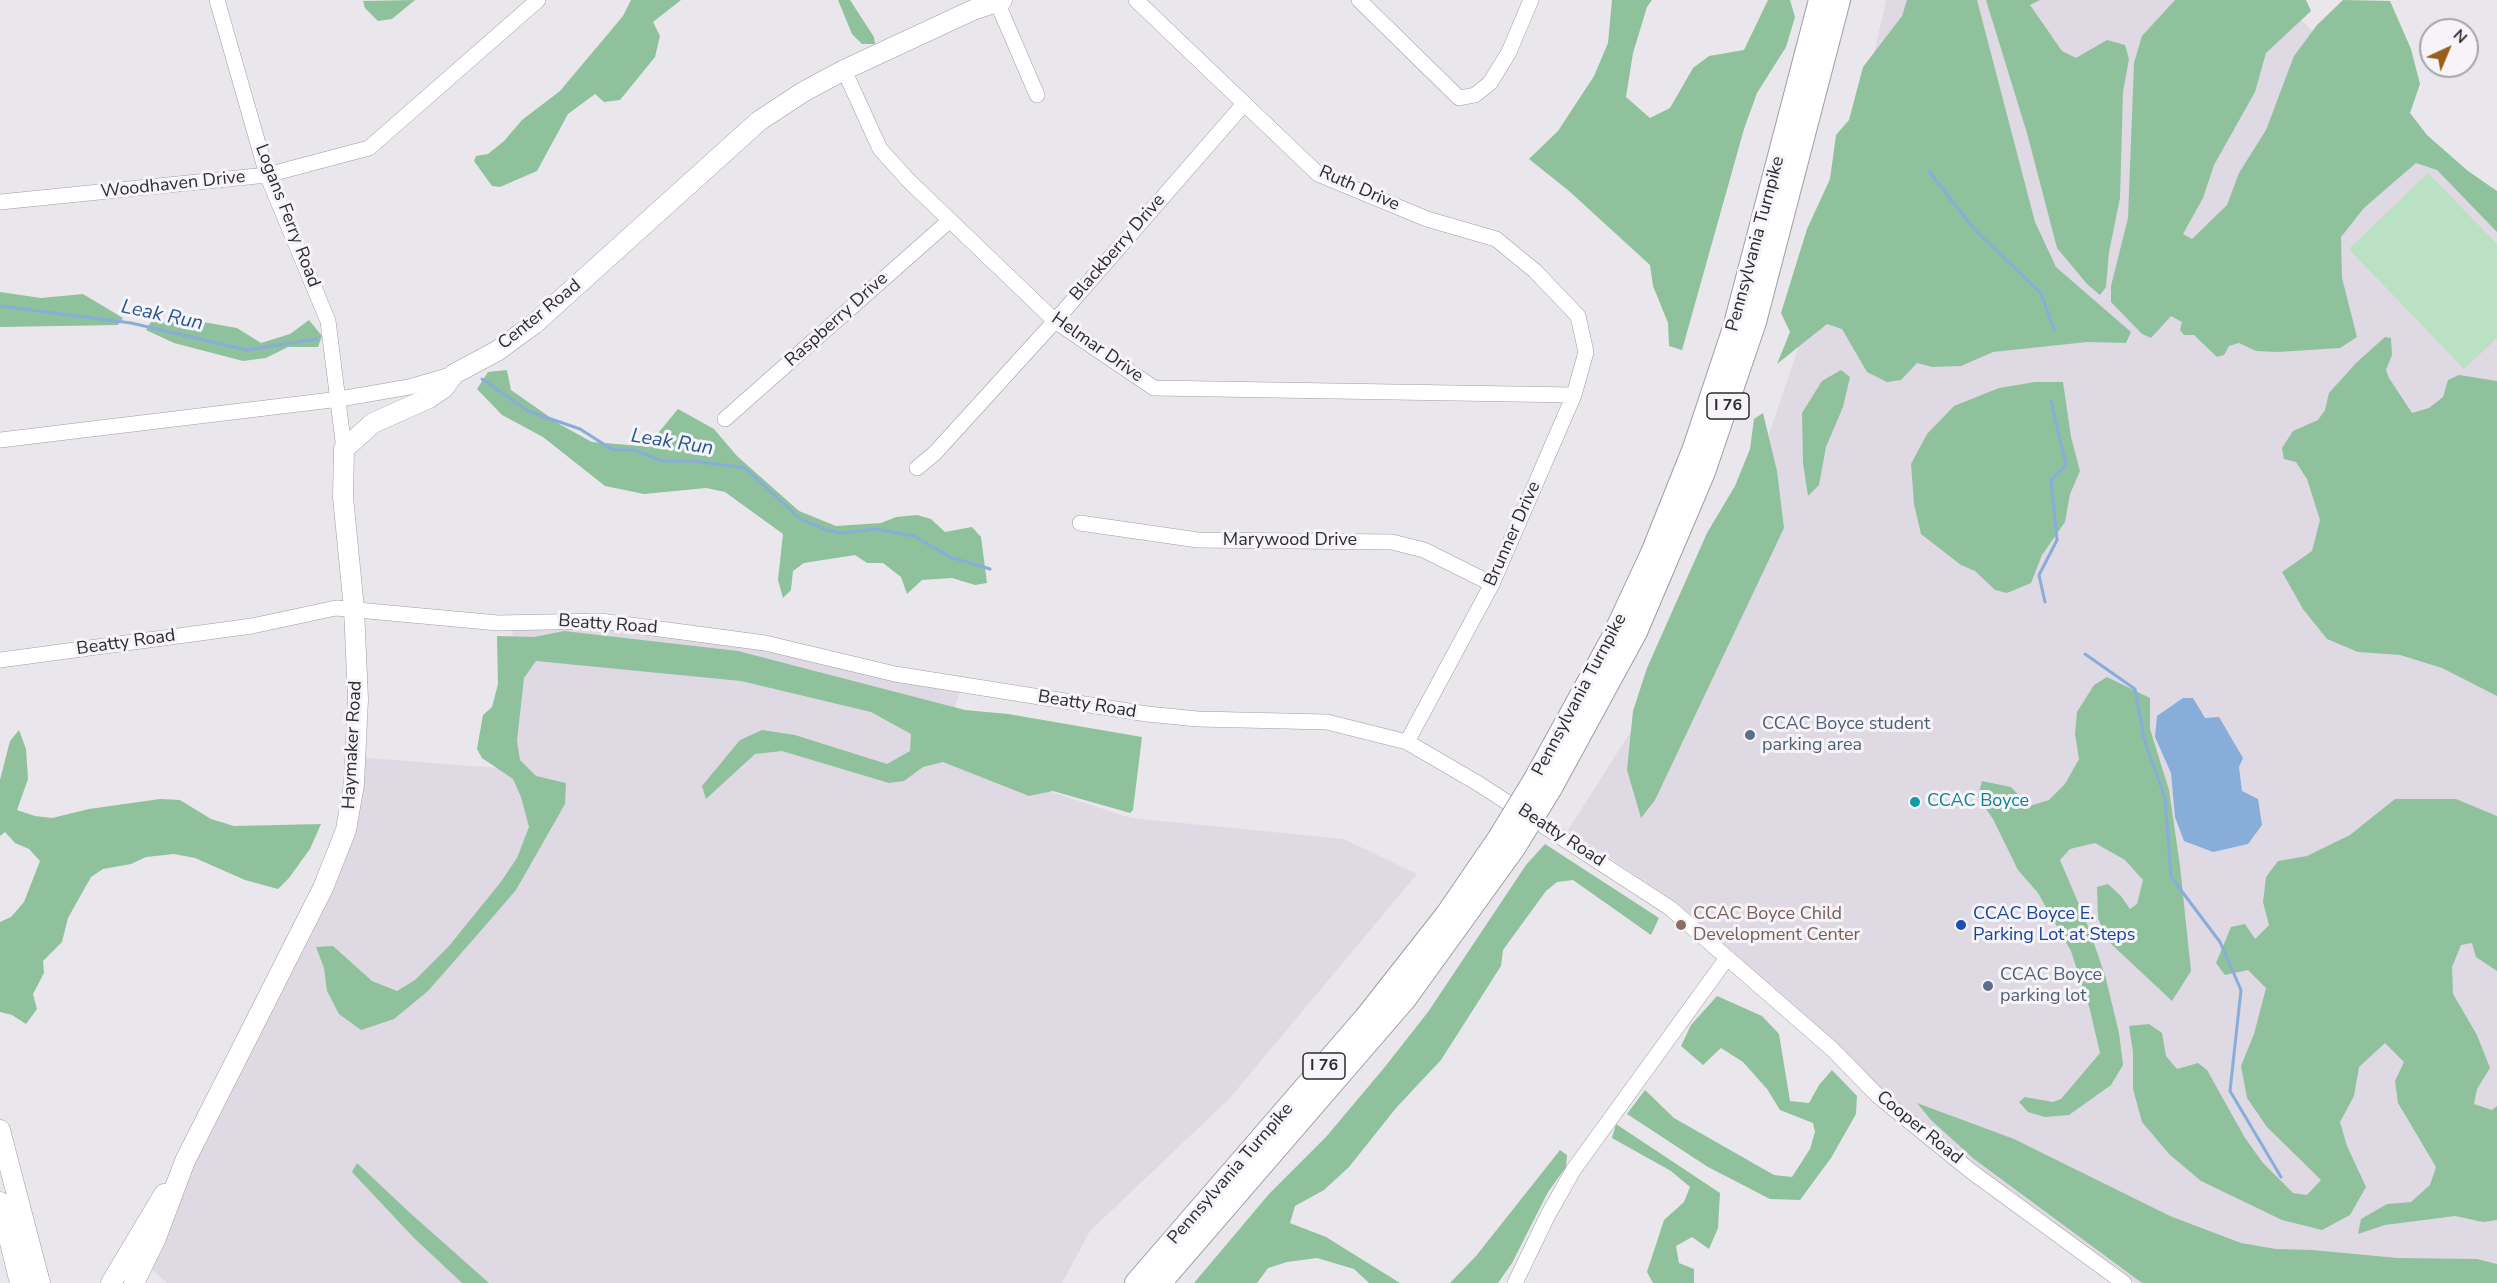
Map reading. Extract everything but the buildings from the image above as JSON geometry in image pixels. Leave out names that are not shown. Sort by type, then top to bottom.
[{"type":"highway","name":"Pennsylvania Turnpike","points":[[1543,783],[1652,553],[1694,448],[1734,328],[1820,0]]},
{"type":"highway","name":"Pennsylvania Turnpike","points":[[1160,1283],[1405,999],[1506,843],[1636,632],[1679,535],[1711,452],[1755,322],[1839,0]]},
{"type":"highway","name":"Pennsylvania Turnpike","points":[[1136,1283],[1366,1017],[1506,843]]},
{"type":"main road","name":"Center Road","points":[[454,374],[497,351],[534,324],[759,121],[803,92],[844,70],[973,10],[1000,1]]},
{"type":"main road","points":[[344,449],[373,423],[412,407],[444,388],[454,374]]},
{"type":"main road","name":"Haymaker Road","points":[[134,1283],[156,1238],[185,1161],[338,855],[352,804],[358,699],[354,609],[343,497],[344,449]]},
{"type":"main road","points":[[0,1130],[40,1283]]},
{"type":"main road","name":"Haymaker Road","points":[[111,1283],[141,1229],[185,1161]]},
{"type":"main road","points":[[0,1202],[20,1283]]},
{"type":"street","name":"Logans Ferry Road","points":[[218,0],[267,175],[328,321],[340,399]]},
{"type":"street","name":"Woodhaven Drive","points":[[0,202],[267,175],[369,148],[538,0]]},
{"type":"street","name":"Ruth Drive","points":[[1136,0],[1243,105],[1318,174],[1427,219],[1496,239],[1535,271],[1578,316]]},
{"type":"street","points":[[1359,0],[1459,98],[1475,95],[1490,83],[1509,52],[1531,0]]},
{"type":"street","points":[[1000,1],[1037,95]]},
{"type":"street","name":"Helmar Drive","points":[[844,70],[880,149],[949,221],[1055,321],[1154,388],[1574,395]]},
{"type":"street","name":"Blackberry Drive","points":[[917,468],[935,453],[1055,321],[1243,105]]},
{"type":"street","name":"Raspberry Drive","points":[[725,419],[949,221]]},
{"type":"street","name":"Brunner Drive","points":[[1407,742],[1492,584],[1574,395],[1586,352],[1578,316]]},
{"type":"street","name":"Center Road","points":[[0,440],[340,399],[409,387],[454,374]]},
{"type":"street","name":"Haymaker Road","points":[[340,399],[344,449]]},
{"type":"street","name":"Marywood Drive","points":[[1080,523],[1198,540],[1392,542],[1424,550],[1492,584]]},
{"type":"street","name":"Beatty Road","points":[[0,660],[252,626],[336,609],[354,609],[498,623],[600,621],[765,643],[941,683],[1147,714],[1198,719],[1327,722],[1361,728],[1407,742],[1471,779],[1638,885],[1670,908],[1727,958]]},
{"type":"street","points":[[1515,1283],[1548,1215],[1574,1169],[1727,958]]},
{"type":"street","name":"Cooper Road","points":[[1727,958],[1832,1050],[1878,1096],[1972,1172],[2124,1283]]},
{"type":"shaded area","points":[[1886,0],[2280,0],[2497,206],[2497,1283],[2136,1283],[1977,1167],[1884,1092],[1676,902],[1568,830],[1668,673],[1745,505],[1806,325],[1850,161]]},
{"type":"shaded area","points":[[600,621],[962,686],[938,755],[1131,818],[1344,839],[1417,874],[1229,1099],[1090,1231],[1062,1283],[167,1283],[144,1262],[323,888],[355,757],[498,768],[514,622]]},
{"type":"green space","points":[[415,0],[392,19],[378,21],[365,8],[363,1]]},
{"type":"green space","points":[[631,0],[681,0],[653,22],[660,36],[655,57],[620,100],[604,102],[595,94],[568,114],[537,171],[500,187],[492,186],[474,161],[476,156],[488,154],[504,141],[522,120],[560,91],[623,16]]},
{"type":"green space","points":[[838,0],[850,0],[874,37],[875,44],[862,44],[852,34]]},
{"type":"green space","points":[[1612,0],[1652,0],[1647,7],[1633,53],[1626,97],[1650,118],[1670,108],[1693,68],[1709,56],[1744,50],[1768,0],[1790,0],[1795,17],[1786,47],[1757,93],[1744,129],[1682,350],[1669,346],[1668,323],[1653,286],[1650,265],[1569,191],[1529,159],[1558,131],[1594,76],[1608,43]]},
{"type":"green space","points":[[1907,0],[1977,0],[2035,222],[2056,267],[2131,332],[2126,343],[2087,342],[1993,352],[1961,366],[1932,367],[1917,363],[1901,380],[1887,382],[1867,372],[1842,329],[1827,324],[1777,364],[1790,332],[1781,313],[1807,229],[1830,179],[1836,135],[1849,120],[1863,67],[1902,16]]},
{"type":"green space","points":[[1986,0],[2040,0],[2030,5],[2062,51],[2076,58],[2107,40],[2125,45],[2129,59],[2123,92],[2120,198],[2109,252],[2106,287],[2100,295],[2087,284],[2057,248],[2027,133]]},
{"type":"green space","points":[[2175,0],[2306,0],[2311,11],[2266,53],[2255,92],[2214,165],[2203,198],[2183,234],[2192,239],[2227,205],[2239,173],[2266,130],[2294,56],[2317,25],[2343,0],[2390,1],[2411,49],[2420,84],[2410,113],[2427,135],[2468,171],[2497,191],[2497,232],[2437,170],[2416,163],[2364,208],[2341,237],[2342,278],[2357,337],[2340,348],[2256,351],[2239,343],[2229,346],[2224,355],[2217,357],[2194,335],[2184,335],[2180,330],[2182,322],[2171,316],[2151,338],[2142,334],[2111,302],[2111,286],[2128,218],[2134,63],[2142,36]]},
{"type":"green space","points":[[2428,173],[2497,244],[2497,338],[2464,369],[2349,249]]},
{"type":"green space","points":[[0,292],[41,298],[83,294],[123,318],[118,325],[0,327]]},
{"type":"green space","points":[[186,319],[237,328],[261,343],[290,334],[309,320],[322,336],[318,347],[288,347],[266,358],[243,361],[174,343],[146,330],[151,322]]},
{"type":"green space","points":[[2385,337],[2391,338],[2392,355],[2386,370],[2412,413],[2429,408],[2443,397],[2448,380],[2459,375],[2497,381],[2497,696],[2442,668],[2400,655],[2358,652],[2327,639],[2303,609],[2282,572],[2312,551],[2320,520],[2307,479],[2296,462],[2284,459],[2282,448],[2293,431],[2318,420],[2325,410],[2329,393],[2356,363]]},
{"type":"green space","points":[[507,370],[511,390],[561,425],[592,442],[641,446],[649,444],[678,409],[714,429],[737,456],[799,511],[836,526],[881,523],[896,517],[917,515],[931,519],[945,532],[972,527],[981,537],[987,583],[975,585],[952,578],[922,580],[907,594],[901,577],[883,563],[867,563],[855,555],[804,563],[793,571],[791,590],[783,598],[778,580],[783,534],[725,492],[706,488],[644,494],[605,486],[543,437],[502,415],[477,389],[488,372]]},
{"type":"green space","points":[[1841,370],[1850,377],[1843,407],[1826,447],[1819,485],[1808,496],[1803,463],[1802,413],[1822,381]]},
{"type":"green space","points":[[2035,382],[2063,382],[2071,437],[2080,471],[2070,494],[2065,522],[2042,555],[2031,583],[2007,593],[1995,590],[1975,571],[1961,565],[1921,534],[1914,504],[1911,464],[1927,434],[1954,406],[1999,388]]},
{"type":"green space","points":[[1763,413],[1777,471],[1784,528],[1655,800],[1641,818],[1627,770],[1633,711],[1647,668],[1707,533],[1735,486],[1750,449],[1754,419]]},
{"type":"green space","points":[[564,631],[738,651],[965,710],[1008,714],[1142,737],[1133,810],[1130,813],[1053,791],[1029,796],[943,762],[923,767],[904,781],[889,783],[782,751],[755,754],[706,799],[702,786],[740,740],[762,730],[795,735],[887,764],[910,751],[911,734],[871,712],[741,681],[536,661],[524,678],[517,741],[520,760],[536,776],[566,783],[565,804],[516,890],[428,991],[394,1019],[361,1030],[339,1014],[327,991],[324,968],[316,947],[333,946],[372,981],[397,991],[415,980],[449,946],[500,883],[517,858],[529,827],[521,797],[513,779],[482,758],[477,749],[483,715],[492,707],[498,684],[497,636],[534,637]]},
{"type":"green space","points":[[2107,677],[2150,698],[2150,729],[2169,790],[2191,971],[2172,1001],[2107,940],[2098,918],[2097,887],[2108,884],[2121,896],[2130,909],[2137,904],[2143,880],[2125,860],[2095,843],[2070,849],[2060,860],[2086,921],[2105,975],[2119,1033],[2123,1065],[2111,1085],[2069,1115],[2045,1117],[2028,1112],[2019,1102],[2025,1097],[2053,1102],[2061,1099],[2100,1053],[2090,1010],[2071,951],[2038,893],[2018,870],[1993,819],[1978,797],[1982,781],[2011,787],[2029,806],[2049,800],[2065,784],[2079,759],[2075,734],[2077,712],[2094,685]]},
{"type":"green space","points":[[19,730],[26,749],[28,779],[17,810],[35,816],[52,818],[89,809],[160,799],[180,800],[211,819],[234,826],[321,824],[310,849],[278,889],[245,880],[195,858],[174,854],[146,857],[131,864],[103,869],[91,877],[68,918],[62,942],[43,961],[44,973],[33,994],[37,1009],[26,1024],[12,1015],[0,1012],[0,922],[11,917],[24,902],[40,861],[29,849],[15,843],[5,832],[0,836],[0,780],[10,741]]},
{"type":"green space","points":[[2395,799],[2456,799],[2497,816],[2497,971],[2476,957],[2472,943],[2461,945],[2452,967],[2453,994],[2477,1035],[2490,1068],[2477,1089],[2474,1104],[2492,1110],[2497,1106],[2497,1220],[2483,1222],[2455,1216],[2385,1225],[2358,1234],[2361,1219],[2387,1204],[2411,1202],[2430,1185],[2436,1167],[2398,1103],[2395,1081],[2404,1062],[2385,1043],[2359,1067],[2354,1096],[2340,1122],[2347,1146],[2366,1187],[2350,1215],[2322,1230],[2282,1220],[2201,1181],[2169,1154],[2142,1122],[2133,1089],[2133,1052],[2129,1026],[2149,1024],[2162,1033],[2166,1056],[2177,1069],[2198,1063],[2207,1070],[2245,1138],[2263,1163],[2293,1193],[2307,1195],[2321,1180],[2267,1127],[2247,1098],[2241,1066],[2254,1034],[2266,988],[2248,970],[2225,975],[2216,963],[2231,927],[2245,924],[2255,939],[2269,925],[2263,902],[2266,877],[2278,861],[2307,856],[2350,835]]},
{"type":"green space","points":[[1545,844],[1659,918],[1651,935],[1573,880],[1557,882],[1546,891],[1503,950],[1501,966],[1441,1060],[1396,1108],[1349,1167],[1324,1190],[1295,1206],[1290,1223],[1326,1237],[1400,1283],[1369,1283],[1354,1269],[1317,1258],[1287,1262],[1268,1268],[1257,1283],[1194,1283],[1269,1194],[1326,1137],[1384,1068],[1428,1012],[1526,865]]},
{"type":"green space","points":[[1717,996],[1762,1016],[1779,1034],[1790,1101],[1809,1103],[1819,1085],[1832,1070],[1857,1096],[1856,1114],[1831,1158],[1800,1200],[1770,1199],[1708,1167],[1627,1114],[1645,1090],[1674,1118],[1774,1175],[1792,1177],[1810,1149],[1815,1132],[1813,1123],[1780,1110],[1767,1089],[1743,1062],[1721,1048],[1703,1065],[1681,1046],[1691,1025]]},
{"type":"green space","points":[[1917,1103],[2014,1139],[2170,1216],[2241,1243],[2276,1249],[2398,1258],[2477,1259],[2497,1264],[2497,1283],[2142,1283],[1974,1159],[1931,1120]]},
{"type":"green space","points":[[1616,1124],[1720,1193],[1718,1228],[1709,1249],[1692,1237],[1676,1246],[1679,1263],[1694,1269],[1694,1283],[1653,1283],[1647,1272],[1664,1220],[1684,1202],[1690,1187],[1671,1171],[1612,1138]]},
{"type":"green space","points":[[1560,1150],[1567,1155],[1566,1167],[1548,1192],[1512,1263],[1498,1283],[1450,1283],[1476,1256]]},
{"type":"green space","points":[[357,1163],[489,1283],[462,1283],[414,1238],[352,1172]]},
{"type":"water","points":[[2183,698],[2193,698],[2205,718],[2219,717],[2243,758],[2239,767],[2242,791],[2258,799],[2262,825],[2248,844],[2213,852],[2184,841],[2175,817],[2171,773],[2155,737],[2157,716]]},
{"type":"waterway","points":[[1929,171],[1974,229],[2041,293],[2054,330]]},
{"type":"waterway","name":"Leak Run","points":[[0,306],[131,323],[247,350],[317,339]]},
{"type":"waterway","name":"Leak Run","points":[[482,379],[528,411],[580,429],[613,450],[634,450],[662,461],[693,461],[745,468],[799,518],[826,530],[841,533],[875,529],[914,536],[950,557],[990,569]]},
{"type":"waterway","points":[[2045,602],[2039,575],[2057,540],[2051,480],[2066,465],[2051,401]]},
{"type":"waterway","points":[[2085,654],[2135,689],[2144,739],[2165,798],[2171,877],[2220,942],[2241,990],[2230,1091],[2281,1177]]},
{"type":"place","name":"CCAC Boyce student parking area","points":[[1750,735]]},
{"type":"place","name":"CCAC Boyce","points":[[1915,802]]},
{"type":"place","name":"CCAC Boyce Child Development Center","points":[[1681,925]]},
{"type":"place","name":"CCAC Boyce E. Parking Lot at Steps","points":[[1961,925]]},
{"type":"place","name":"CCAC Boyce parking lot","points":[[1988,986]]}]
